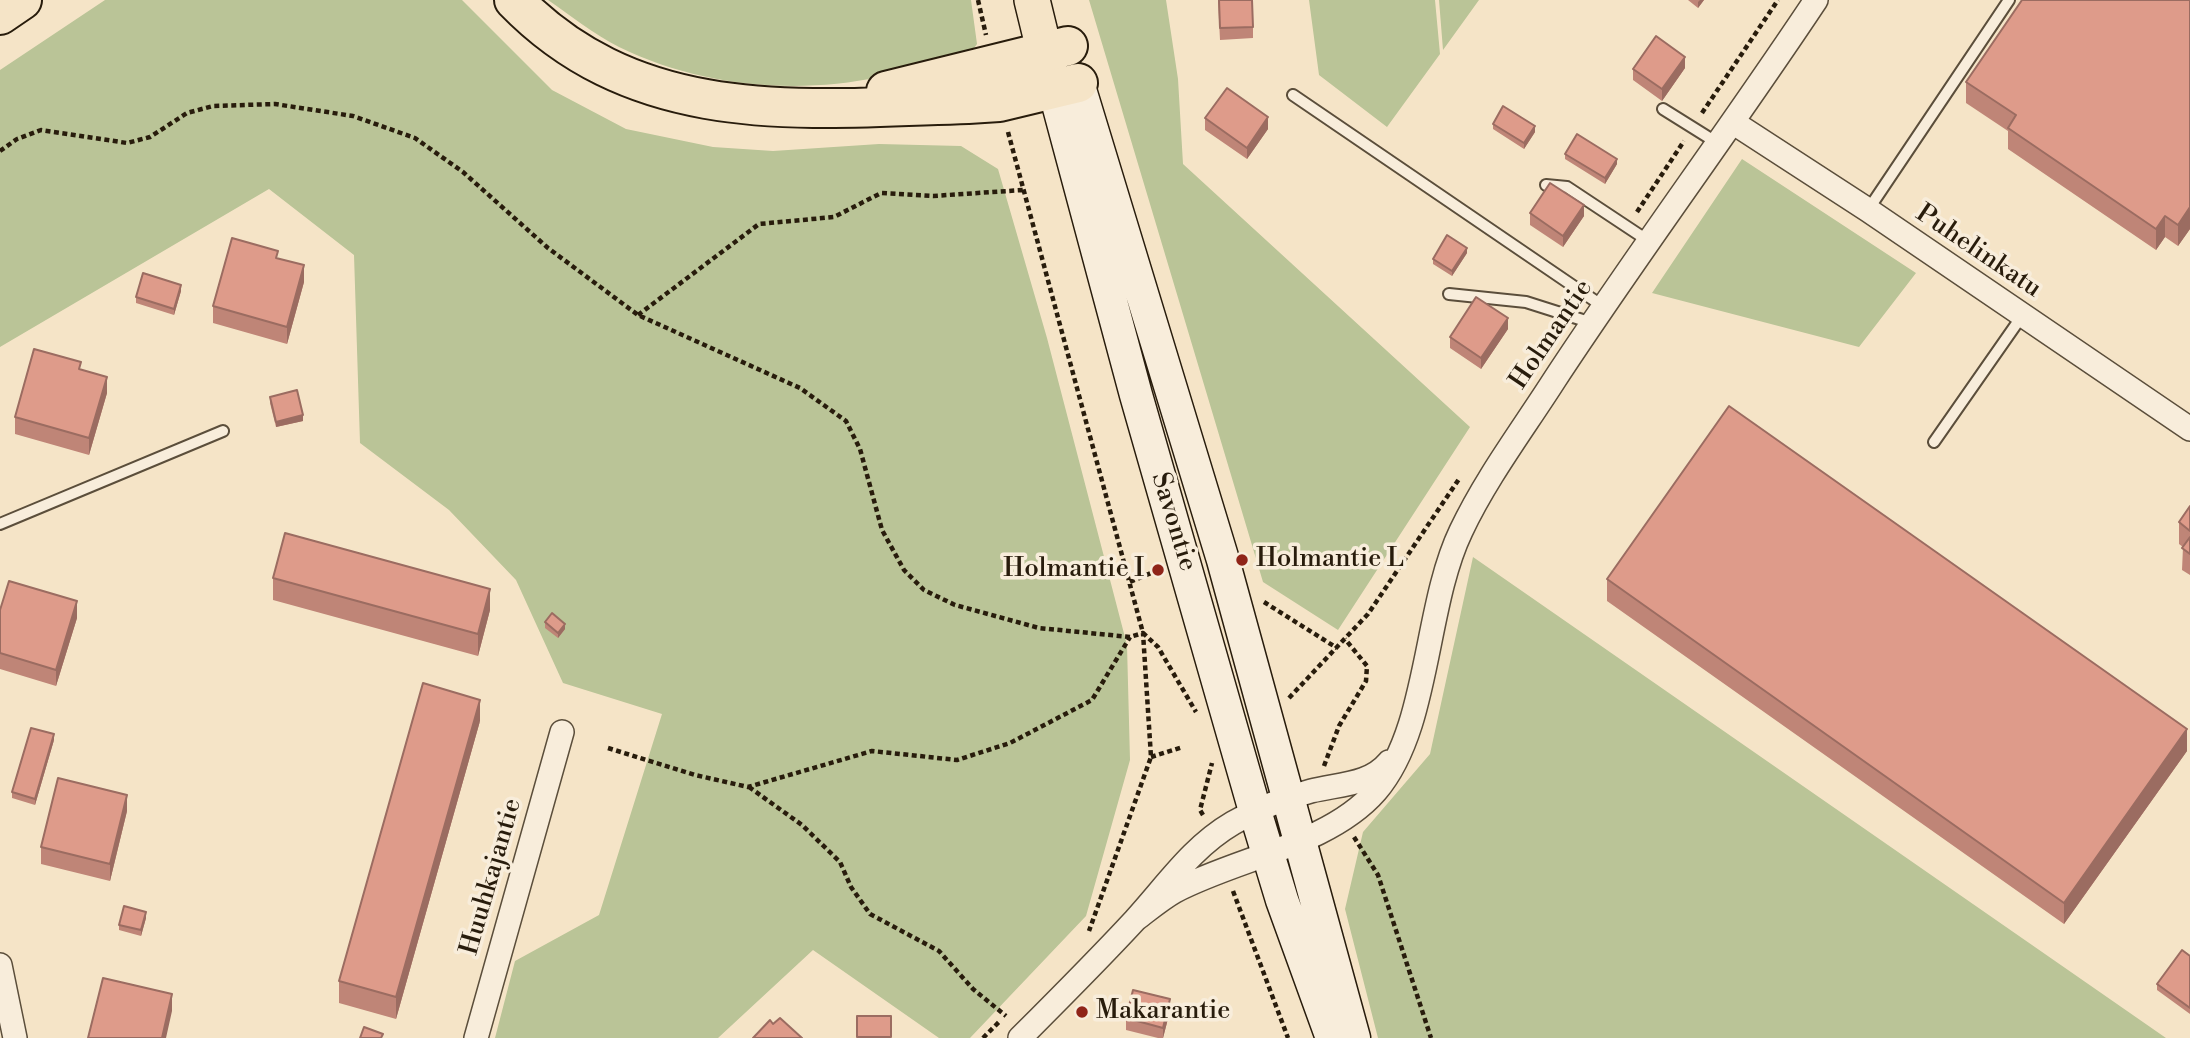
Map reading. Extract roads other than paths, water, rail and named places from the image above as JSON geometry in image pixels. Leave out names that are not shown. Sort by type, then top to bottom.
[{"type":"highway","points":[[0,15],[22,0]]},
{"type":"highway","points":[[514,0],[531,17],[567,43],[611,70],[653,87],[705,100],[760,108],[999,102],[1066,86]]},
{"type":"highway","points":[[820,108],[1056,48]]},
{"type":"main road","name":"Savontie","points":[[1032,0],[1056,48],[1136,395],[1255,811],[1332,1038]]},
{"type":"main road","name":"Savontie","points":[[1056,0],[1056,48]]},
{"type":"main road","name":"Savontie","points":[[1066,86],[1223,560],[1354,1038]]},
{"type":"street","name":"Holmantie","points":[[1268,852],[1342,820],[1376,792],[1388,775],[1405,735],[1420,687],[1438,594],[1461,531],[1501,463],[1598,315],[1734,123],[1816,0]]},
{"type":"street","name":"Puhelinkatu","points":[[1734,123],[1868,210],[2190,429]]},
{"type":"street","name":"Huuhkajantie","points":[[476,1038],[562,732]]},
{"type":"street","name":"Holmantie","points":[[1290,797],[1375,775],[1396,755],[1405,735]]},
{"type":"street","points":[[1020,1038],[1136,919],[1190,856],[1213,836],[1255,811],[1290,797]]},
{"type":"street","points":[[1136,919],[1172,893],[1268,852]]},
{"type":"street","points":[[0,965],[15,1038]]},
{"type":"lane","points":[[1868,210],[2009,0]]},
{"type":"lane","points":[[1293,95],[1598,315]]},
{"type":"lane","points":[[1663,109],[1719,144]]},
{"type":"lane","points":[[1546,185],[1567,187],[1650,242]]},
{"type":"lane","points":[[1449,294],[1525,302],[1598,315]]},
{"type":"lane","points":[[1934,442],[2022,316]]},
{"type":"lane","points":[[0,524],[223,431]]},
{"type":"place","name":"Holmantie L","points":[[1242,560]]},
{"type":"place","name":"Holmantie I","points":[[1158,570]]},
{"type":"place","name":"Makarantie","points":[[1082,1012]]}]
